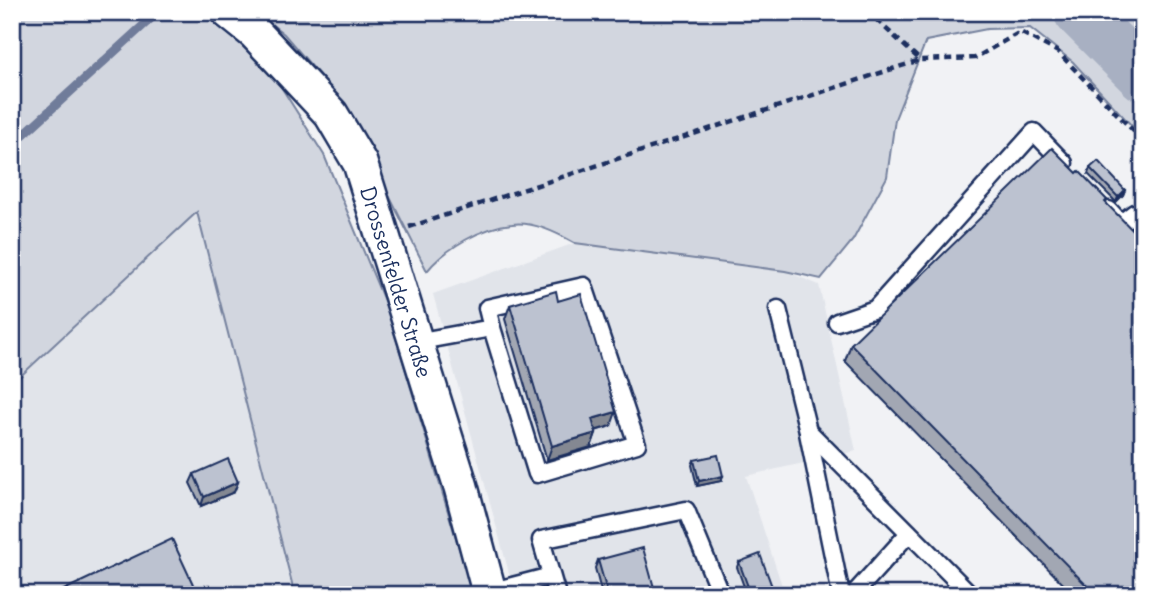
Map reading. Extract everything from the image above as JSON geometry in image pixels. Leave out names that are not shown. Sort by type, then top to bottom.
[{"type":"street","name":"Drossenfelder Straße","points":[[235,17],[331,114],[360,163],[461,487],[490,594]]},
{"type":"lane","points":[[837,322],[875,309],[1034,132],[1072,172]]},
{"type":"lane","points":[[1101,202],[1121,223],[1134,213],[1143,222]]},
{"type":"lane","points":[[583,286],[637,444],[537,474],[492,328],[487,308],[583,286]]},
{"type":"lane","points":[[778,309],[808,431],[841,595]]},
{"type":"lane","points":[[415,342],[492,328]]},
{"type":"lane","points":[[808,431],[971,595]]},
{"type":"lane","points":[[557,595],[541,540],[687,510],[721,595]]},
{"type":"lane","points":[[853,595],[909,533]]},
{"type":"lane","points":[[490,594],[551,576]]},
{"type":"path","points":[[868,12],[920,60]]},
{"type":"path","points":[[382,236],[920,60],[975,58],[1020,32],[1058,52],[1143,141]]},
{"type":"shaded area","points":[[12,12],[203,12],[271,71],[324,155],[387,308],[473,595],[295,595],[197,212],[12,384]]},
{"type":"shaded area","points":[[256,12],[1143,12],[1143,138],[1073,62],[1030,28],[987,29],[926,41],[895,119],[887,177],[853,240],[821,279],[785,271],[575,243],[561,235],[528,224],[501,226],[477,234],[444,254],[427,271],[341,100],[284,34]]},
{"type":"shaded area","points":[[197,211],[295,595],[12,595],[12,384]]},
{"type":"shaded area","points":[[575,243],[785,271],[819,285],[856,451],[746,476],[785,595],[515,595],[433,294]]},
{"type":"building","points":[[1052,148],[1077,173],[1079,171],[1143,241],[1143,595],[1096,595],[851,344]]},
{"type":"building","points":[[1098,161],[1125,190],[1118,197],[1090,168]]},
{"type":"building","points":[[556,291],[558,301],[581,294],[616,412],[592,419],[596,433],[552,446],[510,305]]},
{"type":"building","points":[[718,455],[723,476],[699,481],[694,460]]},
{"type":"building","points":[[228,459],[238,482],[204,497],[194,474]]},
{"type":"building","points":[[172,539],[198,595],[53,595]]},
{"type":"building","points":[[643,548],[656,595],[608,595],[598,560]]},
{"type":"building","points":[[760,554],[775,595],[751,595],[739,562]]},
{"type":"waterway","points":[[12,145],[158,12]]},
{"type":"waterway","points":[[1079,12],[1143,76]]}]
